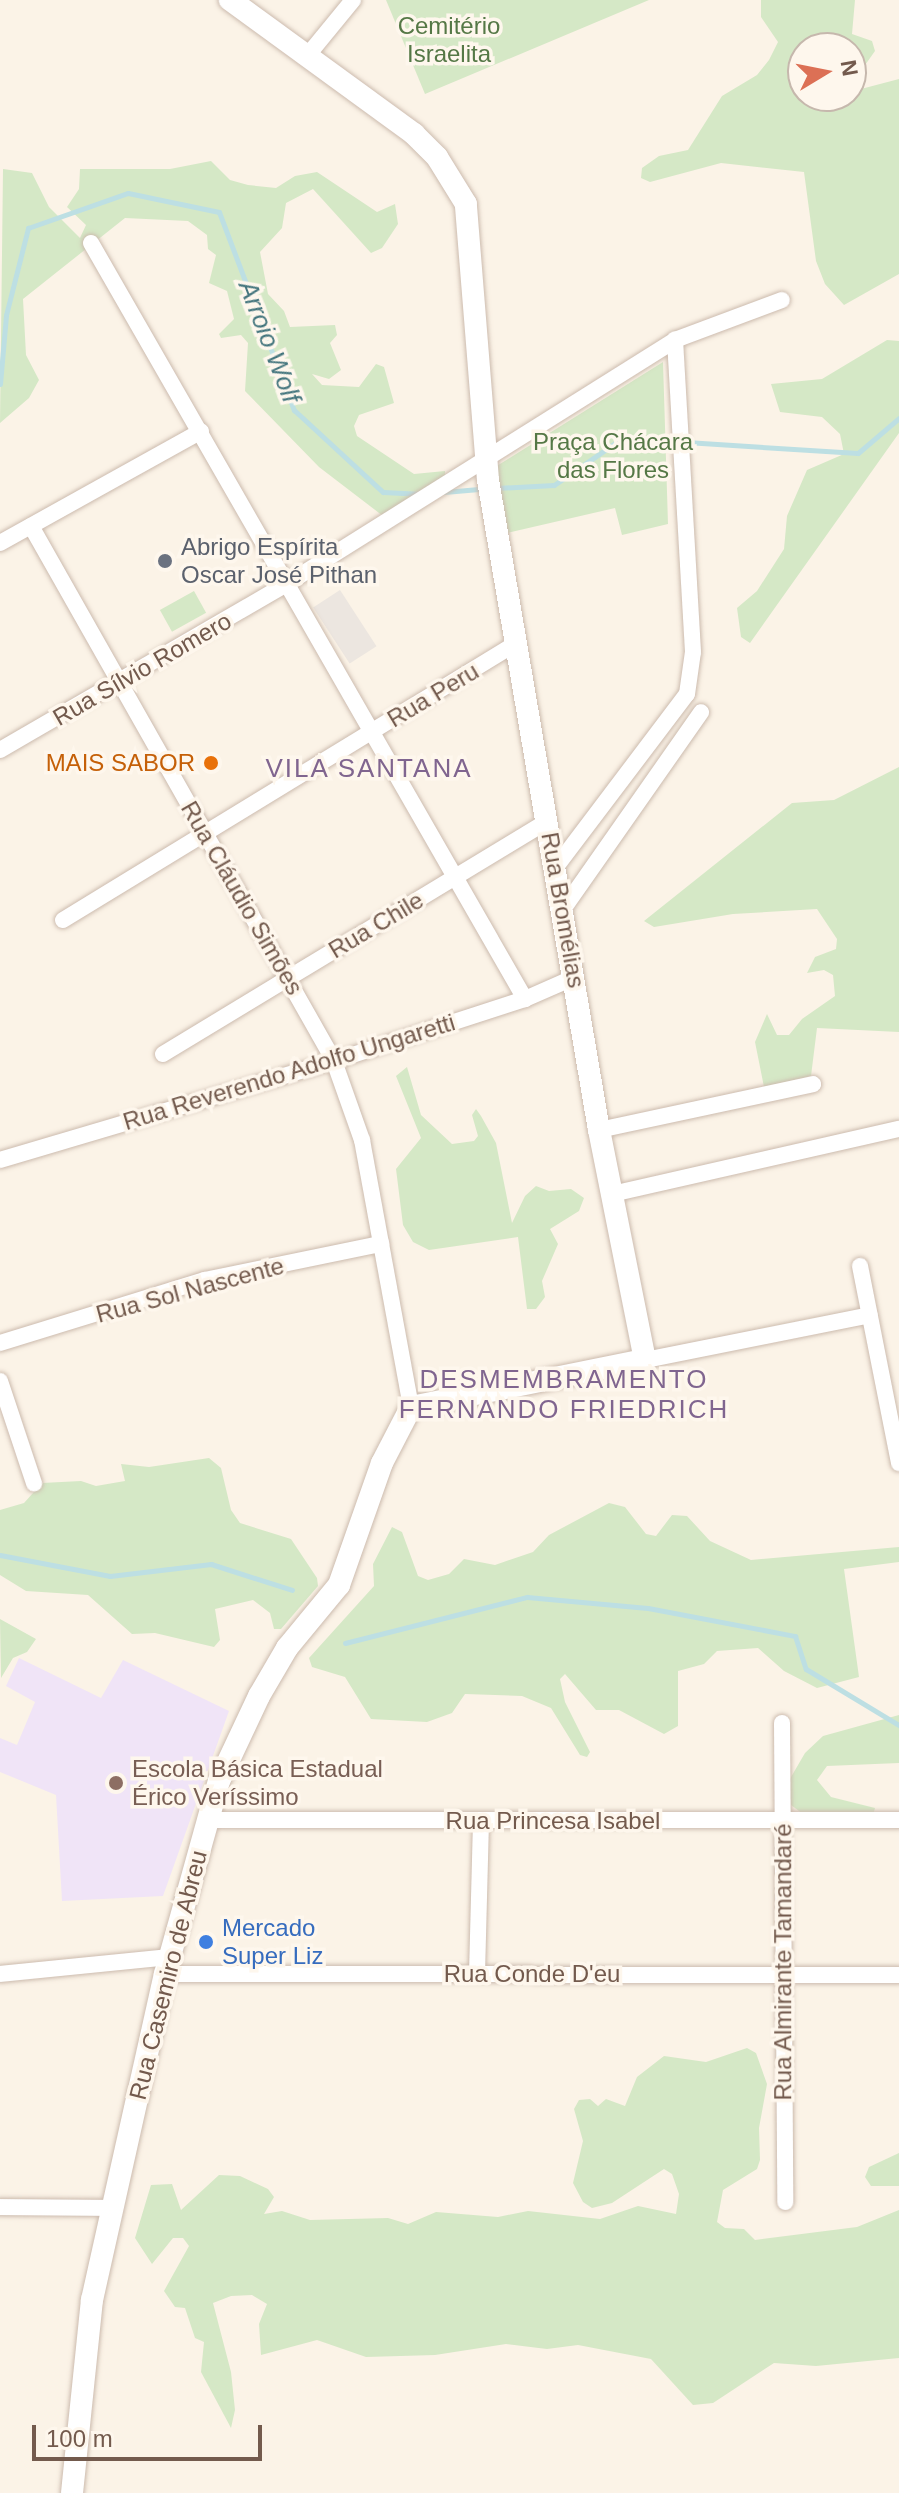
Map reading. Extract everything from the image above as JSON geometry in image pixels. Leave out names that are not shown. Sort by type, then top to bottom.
[{"type":"street","name":"Rua Bromélias","points":[[230,0],[414,134],[442,163],[466,204],[486,460],[515,644],[564,908],[599,1130],[645,1360]]},
{"type":"street","points":[[308,55],[353,0]]},
{"type":"street","points":[[91,243],[525,999]]},
{"type":"street","name":"Rua Sílvio Romero","points":[[0,750],[120,684],[288,583],[675,340],[782,300]]},
{"type":"street","points":[[556,867],[687,694],[693,652],[675,340]]},
{"type":"street","points":[[0,543],[201,431]]},
{"type":"street","name":"Rua Cláudio Simões","points":[[31,526],[334,1061],[362,1140],[411,1407]]},
{"type":"street","name":"Rua Peru","points":[[63,920],[515,644]]},
{"type":"street","points":[[564,908],[701,712]]},
{"type":"street","points":[[640,757],[663,768]]},
{"type":"street","name":"Rua Chile","points":[[163,1054],[548,821]]},
{"type":"street","name":"Rua Reverendo Adolfo Ungaretti","points":[[0,1160],[334,1061],[525,999],[575,977]]},
{"type":"street","points":[[599,1130],[813,1084]]},
{"type":"street","points":[[612,1194],[899,1129]]},
{"type":"street","name":"Rua Sol Nascente","points":[[0,1343],[205,1280],[381,1244]]},
{"type":"street","points":[[860,1266],[899,1463]]},
{"type":"street","points":[[411,1407],[870,1315]]},
{"type":"street","points":[[0,1381],[34,1483]]},
{"type":"street","name":"Rua Casemiro de Abreu","points":[[72,2493],[92,2300],[167,1965],[219,1781],[259,1696],[287,1648],[339,1585],[382,1463],[411,1407]]},
{"type":"street","name":"Rua Almirante Tamandaré","points":[[782,1723],[785,2202]]},
{"type":"street","name":"Rua Princesa Isabel","points":[[207,1820],[899,1820]]},
{"type":"street","points":[[477,1974],[481,1821]]},
{"type":"street","name":"Rua Conde D'eu","points":[[0,1974],[167,1965],[477,1974],[899,1975]]},
{"type":"street","points":[[0,2207],[113,2208]]},
{"type":"shaded area","points":[[340,590],[376,646],[350,664],[313,607]]},
{"type":"shaded area","name":"Escola Básica Estadual Érico Veríssimo","points":[[19,1658],[101,1698],[123,1660],[229,1711],[163,1896],[62,1901],[56,1795],[0,1772],[0,1738],[17,1745],[35,1702],[6,1686]]},
{"type":"green space","name":"Cemitério Israelita","points":[[386,0],[649,0],[425,94]]},
{"type":"green space","points":[[761,0],[855,0],[852,32],[787,32],[787,112],[867,112],[867,87],[899,79],[899,274],[844,305],[825,284],[816,261],[804,172],[721,163],[650,182],[641,178],[642,168],[659,156],[688,150],[722,96],[757,75],[778,42],[761,17]]},
{"type":"green space","points":[[867,39],[872,41],[875,51],[867,62]]},
{"type":"green space","points":[[211,161],[230,180],[248,185],[276,188],[295,176],[317,172],[377,212],[395,204],[398,224],[382,248],[371,253],[313,189],[286,203],[282,228],[260,252],[268,294],[284,311],[290,327],[335,325],[337,335],[330,343],[341,370],[329,379],[312,374],[322,385],[359,387],[376,364],[384,367],[394,403],[359,415],[354,426],[357,436],[414,474],[445,471],[445,476],[383,516],[319,467],[245,391],[248,343],[241,335],[221,338],[219,334],[234,319],[227,291],[209,283],[216,255],[208,249],[207,235],[188,221],[125,218],[23,299],[26,355],[39,380],[29,398],[0,423],[3,169],[32,173],[49,207],[80,238],[86,225],[67,207],[79,189],[80,169],[170,169]]},
{"type":"green space","points":[[887,340],[899,341],[899,433],[750,643],[741,637],[737,608],[757,591],[784,549],[787,516],[807,470],[844,454],[840,434],[822,417],[780,412],[771,384],[822,379]]},
{"type":"green space","name":"Praça Chácara das Flores","points":[[663,362],[668,524],[622,535],[615,508],[507,533],[495,467]]},
{"type":"green space","points":[[194,591],[206,613],[172,632],[160,610]]},
{"type":"green space","points":[[899,767],[899,1032],[817,1028],[811,1076],[764,1087],[755,1042],[767,1014],[777,1035],[789,1035],[802,1019],[835,996],[833,975],[824,970],[807,973],[815,957],[836,949],[837,939],[817,909],[733,914],[654,927],[644,921],[792,803],[834,800]]},
{"type":"green space","points":[[407,1067],[421,1115],[452,1144],[474,1141],[478,1136],[472,1115],[476,1109],[481,1116],[496,1143],[512,1223],[525,1196],[536,1186],[549,1191],[571,1189],[584,1198],[579,1211],[550,1229],[558,1244],[542,1281],[545,1297],[536,1309],[527,1309],[518,1237],[429,1250],[413,1242],[403,1225],[396,1169],[421,1138],[396,1076]]},
{"type":"green space","points":[[209,1458],[221,1468],[231,1510],[240,1523],[291,1539],[317,1578],[318,1586],[281,1629],[274,1629],[270,1613],[253,1600],[215,1609],[220,1640],[214,1647],[155,1633],[132,1634],[88,1595],[26,1591],[0,1575],[0,1510],[24,1503],[42,1483],[81,1481],[96,1486],[125,1481],[121,1464],[149,1467]]},
{"type":"green space","points":[[609,1503],[625,1507],[646,1534],[656,1536],[672,1515],[687,1516],[710,1541],[751,1560],[899,1547],[899,1562],[844,1569],[859,1677],[817,1688],[784,1671],[758,1648],[717,1651],[704,1664],[678,1671],[678,1726],[664,1734],[619,1710],[596,1710],[565,1674],[560,1679],[565,1702],[590,1752],[587,1757],[580,1755],[551,1708],[522,1696],[465,1694],[452,1713],[427,1722],[371,1719],[345,1677],[312,1667],[309,1658],[374,1586],[373,1564],[392,1527],[402,1532],[418,1576],[428,1580],[449,1574],[464,1559],[495,1565],[533,1552],[549,1535]]},
{"type":"green space","points":[[0,1619],[36,1639],[27,1652],[13,1658],[1,1678]]},
{"type":"green space","points":[[899,1715],[899,1763],[827,1766],[817,1780],[831,1797],[875,1808],[873,1815],[803,1814],[791,1805],[787,1784],[805,1753],[823,1736]]},
{"type":"green space","points":[[747,2048],[756,2053],[767,2084],[759,2128],[760,2160],[757,2169],[723,2190],[717,2222],[725,2228],[744,2229],[755,2240],[857,2227],[899,2210],[899,2358],[816,2366],[774,2363],[713,2403],[693,2405],[651,2359],[578,2345],[547,2349],[506,2344],[435,2355],[366,2357],[317,2340],[261,2355],[259,2324],[267,2304],[252,2295],[231,2296],[213,2303],[231,2372],[235,2410],[231,2428],[201,2372],[204,2342],[195,2338],[185,2308],[175,2307],[164,2291],[189,2246],[183,2238],[173,2238],[152,2264],[135,2238],[151,2185],[172,2184],[181,2210],[219,2175],[240,2176],[268,2189],[274,2197],[264,2214],[282,2211],[310,2220],[388,2218],[408,2224],[436,2212],[498,2217],[528,2211],[600,2219],[638,2206],[676,2214],[679,2194],[672,2174],[664,2169],[612,2203],[592,2208],[583,2202],[573,2183],[583,2141],[574,2109],[579,2100],[590,2099],[598,2106],[606,2099],[625,2106],[637,2077],[664,2056],[706,2062]]},
{"type":"green space","points":[[899,2153],[899,2186],[871,2186],[865,2177],[869,2167]]},
{"type":"waterway","name":"Arroio Wolf","points":[[0,384],[6,315],[28,228],[128,193],[219,212],[294,410],[383,492],[418,494]]},
{"type":"waterway","name":"Arroio Wolf","points":[[686,442],[858,453],[899,418]]},
{"type":"waterway","name":"Arroio Wolf","points":[[496,488],[554,485],[621,439],[676,442]]},
{"type":"waterway","name":"Arroio Wolf","points":[[444,492],[482,489]]},
{"type":"waterway","points":[[0,1555],[110,1576],[211,1564],[292,1590]]},
{"type":"waterway","points":[[345,1643],[527,1597],[648,1608],[795,1636],[806,1669],[899,1725]]},
{"type":"place","name":"Abrigo Espírita Oscar José Pithan","points":[[165,561]]},
{"type":"place","name":"MAIS SABOR","points":[[211,763]]},
{"type":"place","name":"Escola Básica Estadual Érico Veríssimo","points":[[116,1783]]},
{"type":"place","name":"Mercado Super Liz","points":[[206,1942]]},
{"type":"district","name":"VILA SANTANA","points":[[369,769]]},
{"type":"district","name":"DESMEMBRAMENTO FERNANDO FRIEDRICH","points":[[564,1395]]}]
